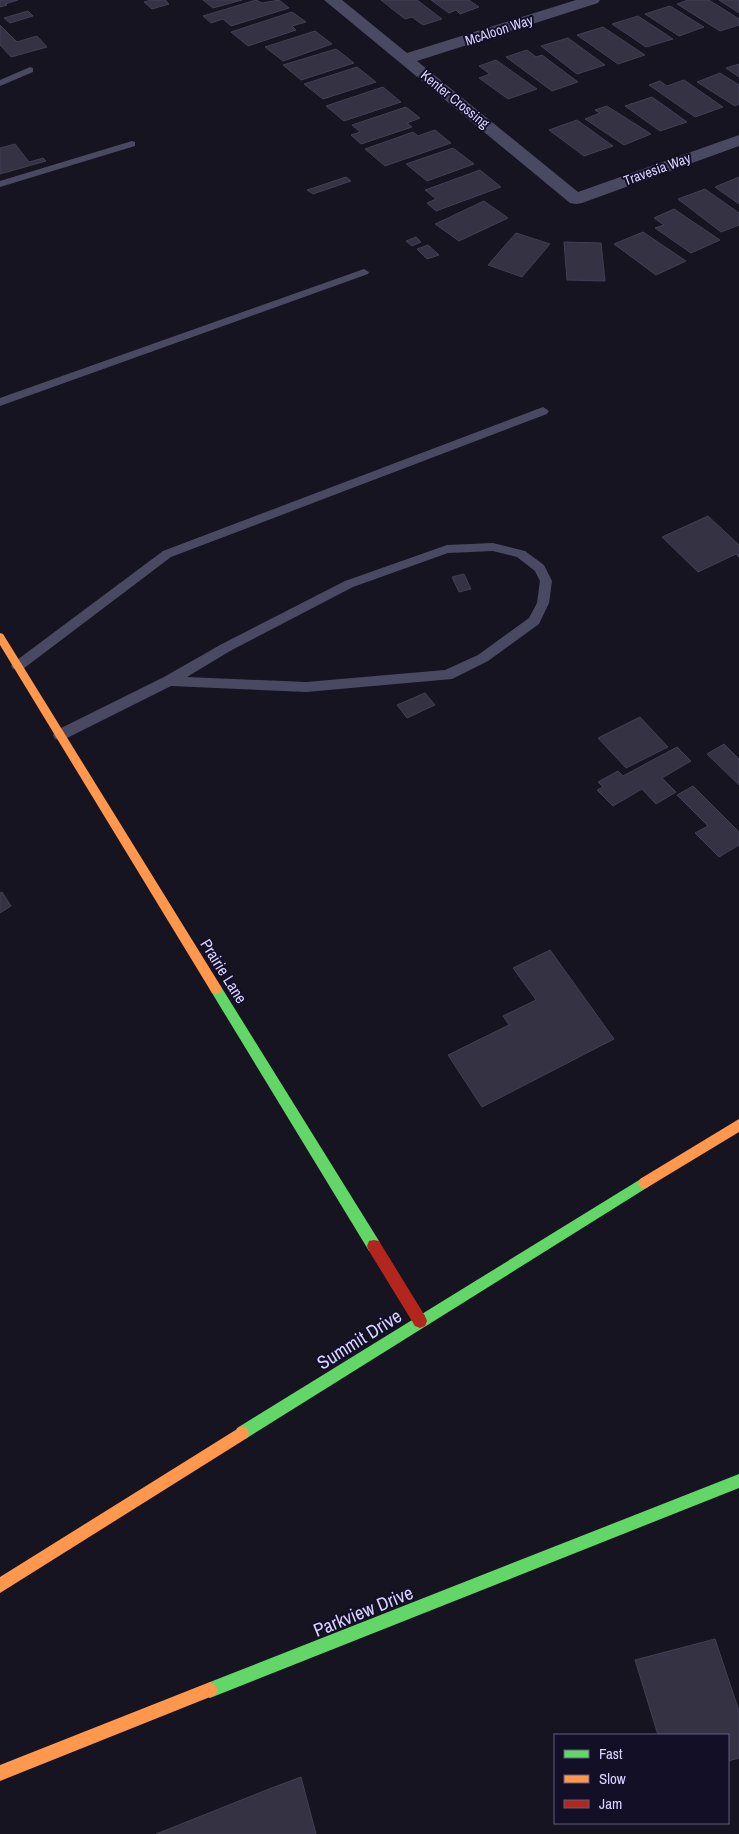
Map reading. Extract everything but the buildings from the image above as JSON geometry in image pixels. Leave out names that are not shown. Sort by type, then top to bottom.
[{"type":"street","name":"Kenter Crossing","points":[[332,0],[576,199]]},
{"type":"street","name":"McAloon Way","points":[[406,59],[592,0]]},
{"type":"street","name":"Travesia Way","points":[[576,199],[739,140]]},
{"type":"street","name":"Prairie Lane","points":[[0,637],[420,1321]]},
{"type":"street","name":"Summit Drive","points":[[0,1586],[420,1321],[739,1125]]},
{"type":"street","name":"Parkview Drive","points":[[0,1773],[739,1481]]},
{"type":"lane","points":[[0,83],[30,70]]},
{"type":"lane","points":[[0,184],[132,144]]},
{"type":"lane","points":[[0,402],[364,272]]},
{"type":"lane","points":[[18,666],[167,554],[543,411]]},
{"type":"lane","points":[[60,735],[169,681],[225,648],[349,584],[447,549],[493,546],[521,554],[540,568],[546,581],[543,603],[534,621],[483,658],[447,675],[306,687],[169,681]]},
{"type":"traffic: fast","points":[[216,989],[374,1246]]},
{"type":"traffic: fast","points":[[242,1433],[644,1183]]},
{"type":"traffic: fast","points":[[210,1690],[739,1481]]},
{"type":"traffic: slow","points":[[0,637],[216,989]]},
{"type":"traffic: slow","points":[[644,1183],[739,1125]]},
{"type":"traffic: slow","points":[[0,1586],[242,1433]]},
{"type":"traffic: slow","points":[[0,1773],[210,1690]]},
{"type":"traffic: jam","points":[[374,1246],[420,1321]]}]
